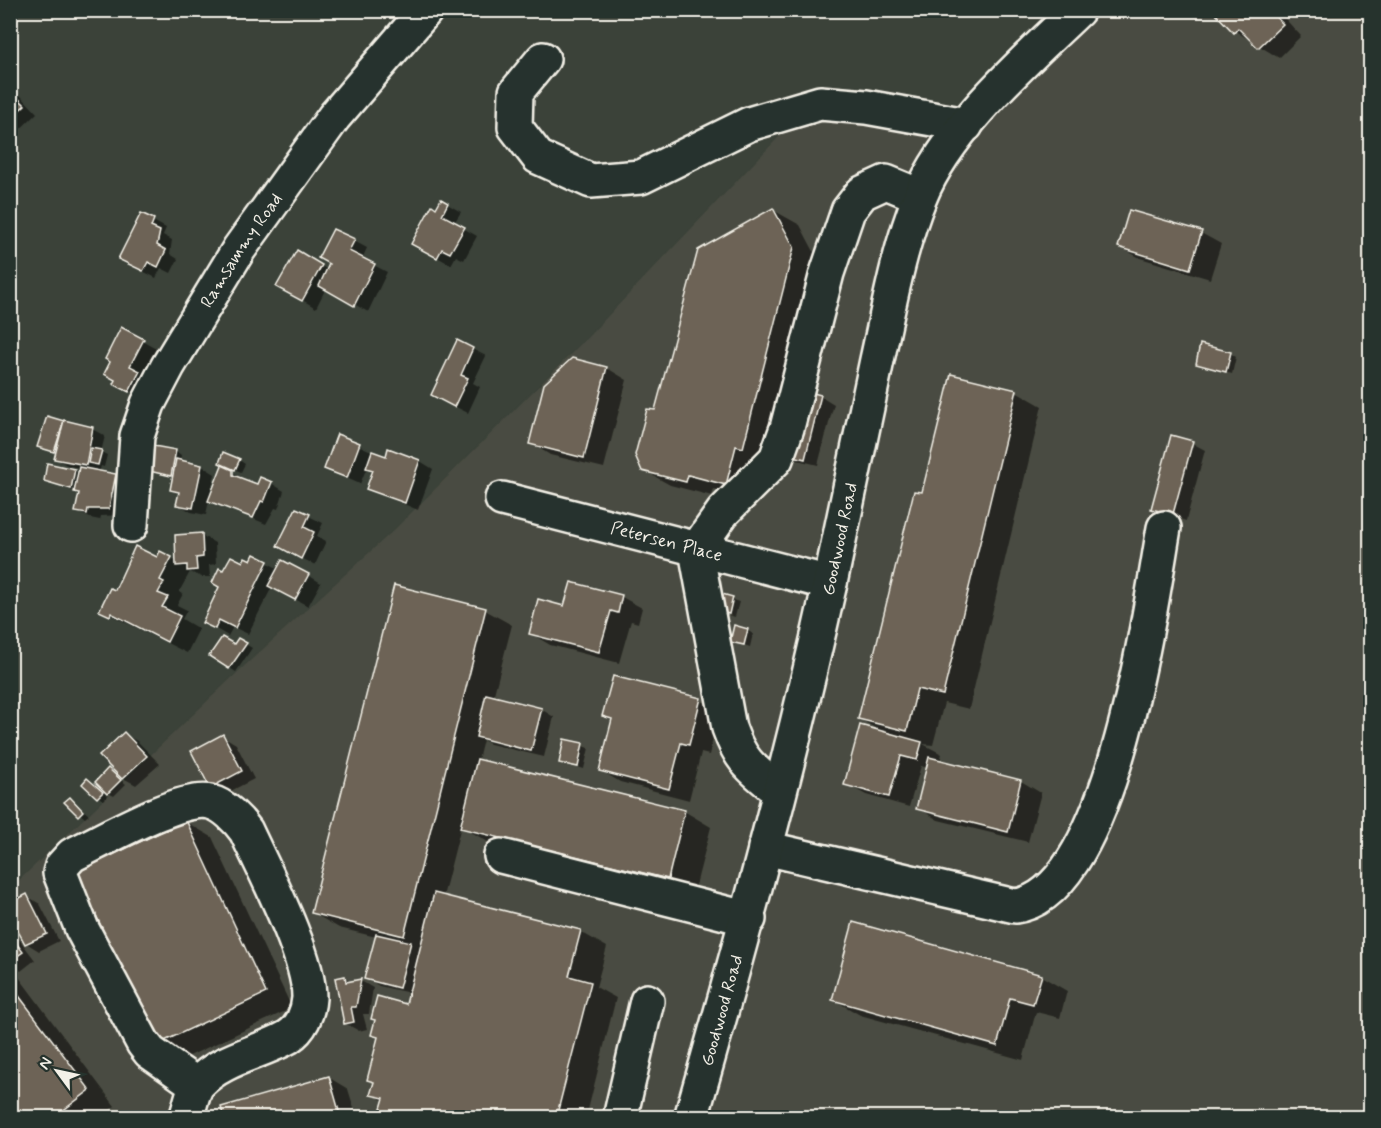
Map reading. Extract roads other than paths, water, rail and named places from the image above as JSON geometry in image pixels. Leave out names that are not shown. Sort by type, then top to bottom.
[{"type":"street","name":"Ramsammy Road","points":[[131,525],[137,436],[148,404],[168,366],[239,249],[327,126],[426,10]]},
{"type":"street","name":"Goodwood Road","points":[[691,1118],[749,919],[830,583],[892,293],[920,196],[942,158],[966,125],[1006,81],[1078,10]]},
{"type":"street","points":[[543,59],[516,92],[515,127],[538,158],[591,181],[640,177],[749,124],[820,103],[866,107],[966,125]]},
{"type":"street","points":[[779,791],[748,766],[737,752],[729,728],[696,550],[723,512],[776,459],[787,428],[827,273],[854,201],[872,186],[886,182],[920,196]]},
{"type":"street","name":"Petersen Place","points":[[502,499],[830,583]]},
{"type":"street","points":[[765,848],[1015,906],[1025,905],[1048,891],[1061,880],[1082,848],[1111,771],[1141,661],[1164,528]]},
{"type":"street","points":[[186,1118],[197,1085],[218,1068],[294,1033],[305,1015],[309,997],[303,965],[281,906],[246,831],[239,821],[212,802],[196,801],[168,809],[72,855],[62,866],[60,873],[82,929],[143,1043],[150,1052],[197,1085]]},
{"type":"street","points":[[501,856],[749,919]]},
{"type":"street","points":[[620,1118],[647,1001]]}]
